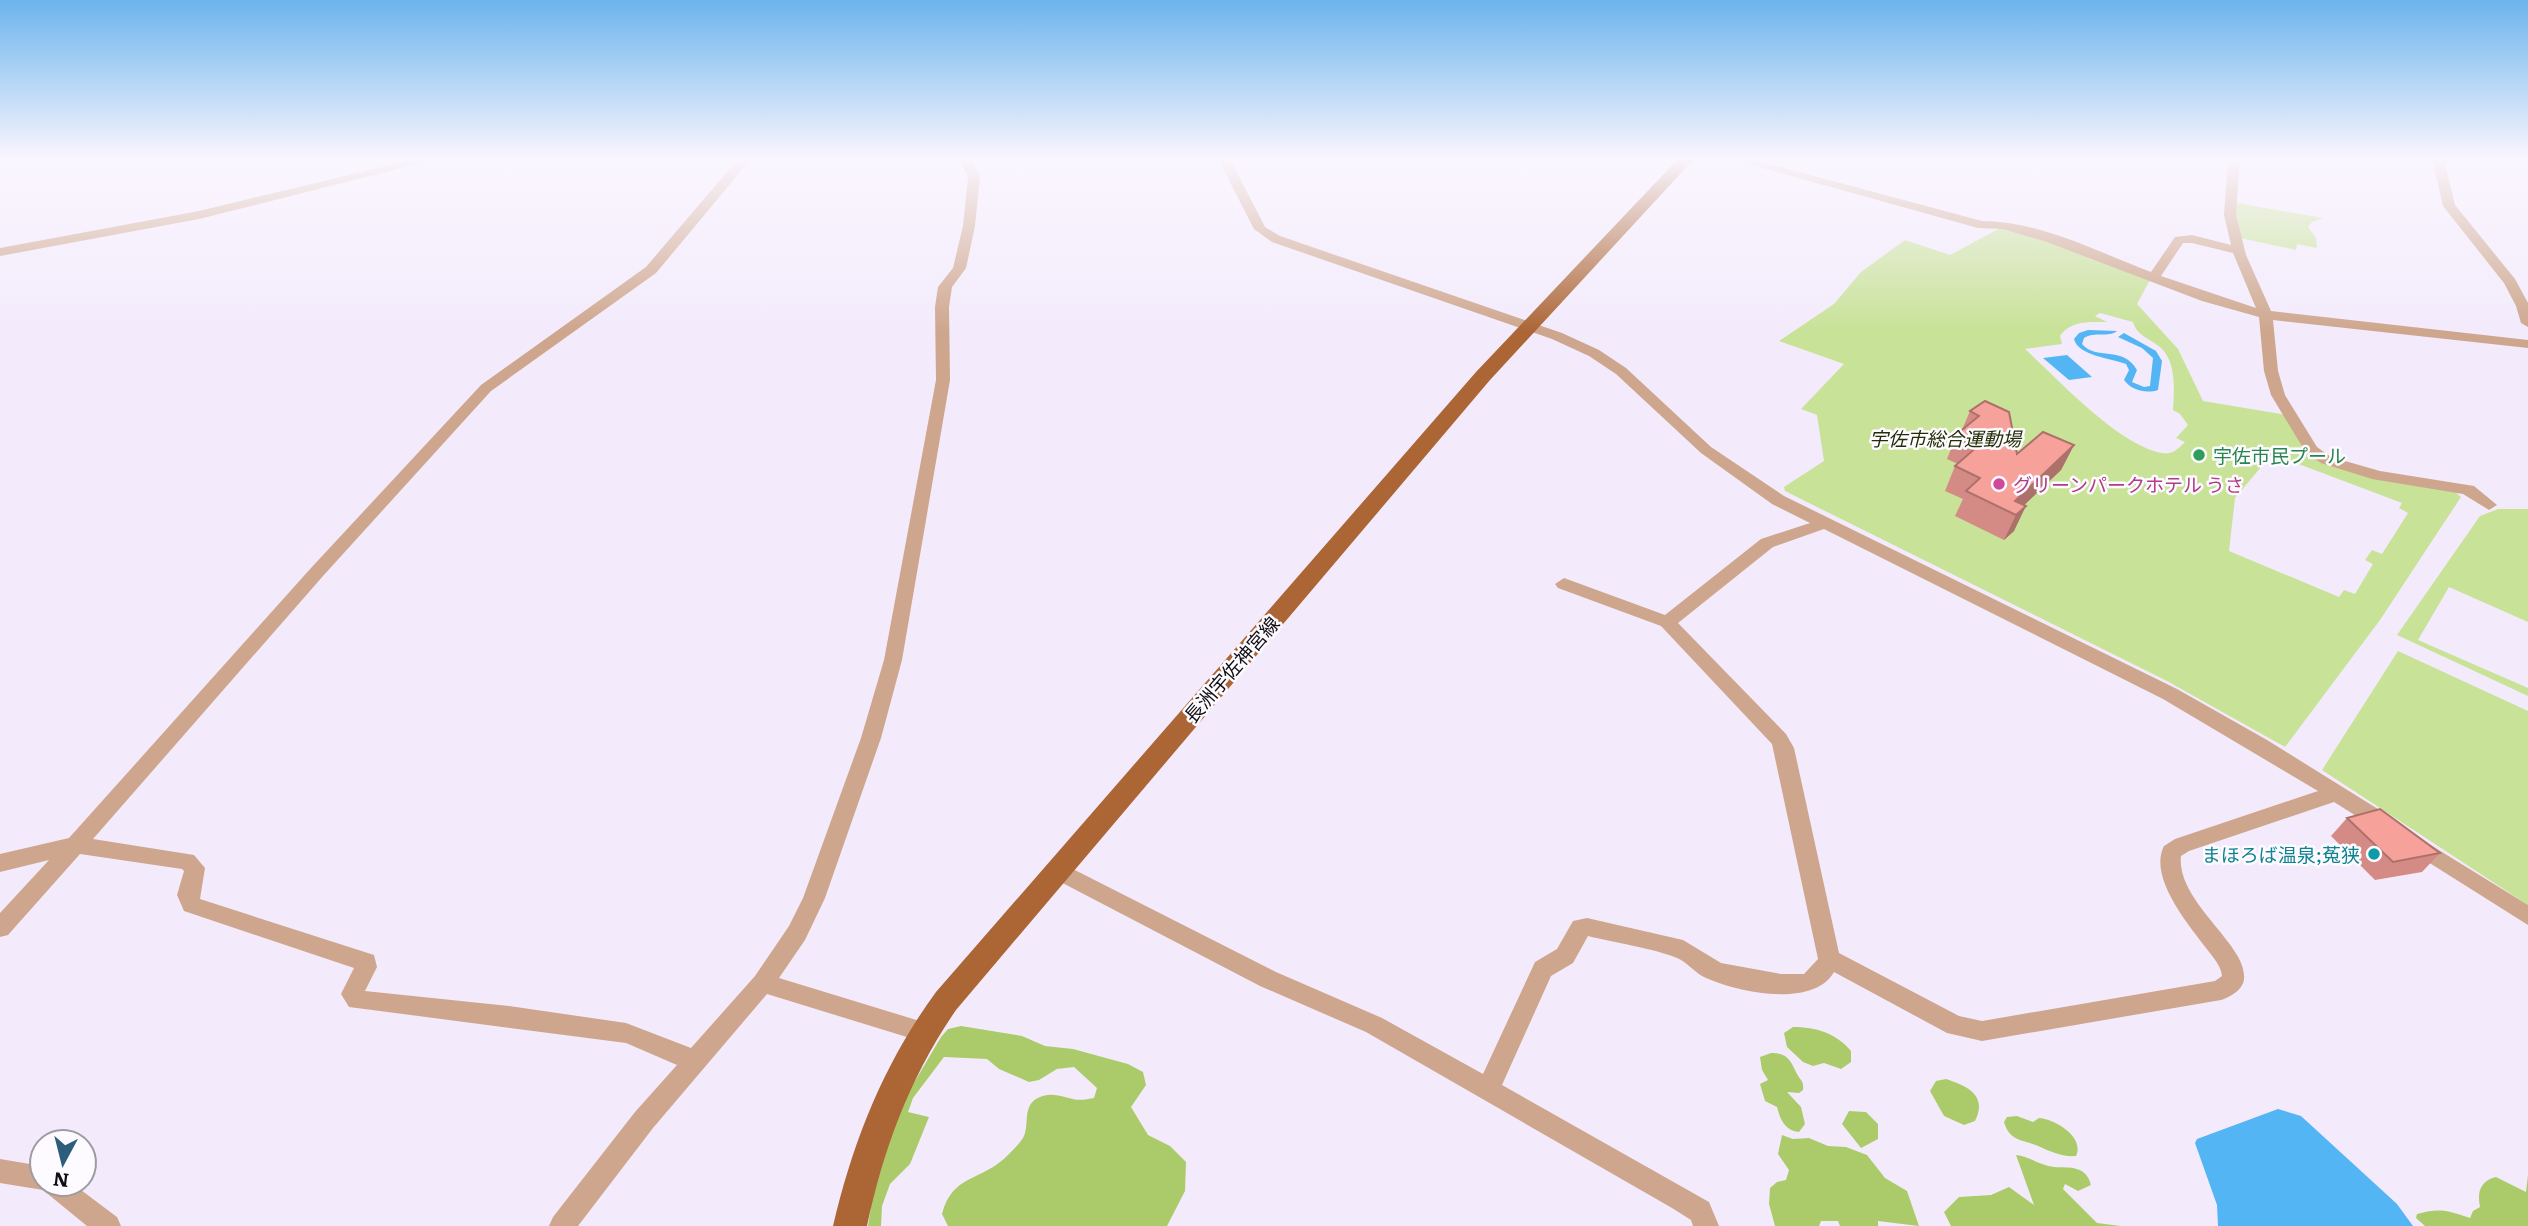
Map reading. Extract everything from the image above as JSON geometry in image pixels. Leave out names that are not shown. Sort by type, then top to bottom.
[{"type":"main road","name":"長洲宇佐神宮線","points":[[850,1226],[875,1129],[897,1077],[923,1031],[959,985],[1528,326],[1633,216]]},
{"type":"street","points":[[0,253],[193,216]]},
{"type":"street","points":[[0,928],[317,572],[486,388],[651,270],[697,216]]},
{"type":"street","points":[[562,1226],[694,1061],[762,983],[797,933],[814,898],[886,691],[943,380],[942,307],[945,287],[963,257],[970,216]]},
{"type":"street","points":[[1253,216],[1260,229],[1276,239],[1566,340],[1608,362],[1725,466],[1777,500],[2171,694],[2244,735],[2528,916]]},
{"type":"street","points":[[1949,216],[1982,225],[2004,225],[2033,233],[2153,278],[2266,315],[2528,344]]},
{"type":"street","points":[[2230,216],[2238,250],[2266,315],[2270,369],[2277,390],[2313,453],[2326,460],[2378,476],[2468,490],[2489,505]]},
{"type":"street","points":[[2457,216],[2510,282],[2523,306],[2528,323]]},
{"type":"street","points":[[2153,278],[2179,240],[2192,239],[2238,250]]},
{"type":"street","points":[[1667,622],[1767,543],[1823,524]]},
{"type":"street","points":[[1487,1091],[1543,969],[1565,956],[1581,928],[1587,927],[1683,950],[1720,973],[1790,985],[1811,982],[1824,970],[1829,959],[1784,748],[1772,731],[1667,622],[1564,584]]},
{"type":"street","points":[[1829,959],[1955,1026],[1982,1031],[2221,990],[2233,980],[2232,969],[2185,901],[2169,862],[2171,852],[2182,845],[2336,793]]},
{"type":"street","points":[[0,863],[75,845],[191,863],[195,871],[188,895],[192,905],[366,962],[352,994],[357,1000],[500,1015],[626,1033],[656,1043],[694,1061]]},
{"type":"street","points":[[1058,871],[1268,979],[1374,1025],[1681,1199],[1700,1211],[1706,1226]]},
{"type":"street","points":[[762,983],[923,1031]]},
{"type":"street","points":[[0,1171],[28,1176]]},
{"type":"street","points":[[71,1198],[108,1226]]},
{"type":"green space","points":[[2235,218],[2323,218],[2312,222],[2308,227],[2316,238],[2317,248],[2297,244],[2296,250],[2240,238]]},
{"type":"green space","name":"宇佐市総合運動場","points":[[2002,227],[2029,233],[2151,278],[2137,304],[2178,349],[2203,401],[2287,415],[2302,447],[2314,456],[2453,490],[2461,497],[2380,620],[2285,747],[2167,681],[1785,491],[1784,487],[1824,461],[1817,415],[1801,409],[1844,364],[1779,341],[1834,304],[1861,272],[1905,240],[1950,255]],"holes":[[[2100,313],[2133,322],[2140,334],[2160,347],[2169,360],[2173,377],[2173,410],[2180,414],[2188,425],[2176,438],[2185,442],[2175,451],[2162,453],[2145,448],[2127,438],[2090,410],[2025,349],[2062,344],[2060,336],[2070,327],[2081,323],[2107,322],[2095,316]],[[2272,454],[2402,503],[2399,508],[2408,513],[2382,554],[2372,550],[2365,560],[2373,564],[2355,594],[2344,590],[2339,597],[2229,551],[2235,498]]]},
{"type":"green space","points":[[2498,509],[2528,509],[2528,622],[2449,587],[2418,640],[2528,688],[2528,696],[2397,635],[2480,516]]},
{"type":"green space","points":[[2398,651],[2528,711],[2528,905],[2322,770]]},
{"type":"green space","points":[[961,1026],[1022,1036],[1045,1046],[1073,1049],[1128,1064],[1143,1072],[1146,1085],[1131,1107],[1148,1135],[1170,1146],[1186,1162],[1185,1191],[1167,1226],[948,1226],[942,1214],[953,1192],[969,1179],[989,1170],[1018,1145],[1025,1133],[1029,1107],[1036,1099],[1050,1095],[1078,1100],[1094,1098],[1097,1088],[1074,1067],[1057,1069],[1039,1080],[1029,1082],[999,1069],[987,1059],[944,1057],[913,1098],[908,1112],[929,1117],[910,1164],[890,1184],[882,1206],[881,1226],[868,1226],[872,1200],[899,1108],[941,1037],[948,1029]]},
{"type":"green space","points":[[1793,1027],[1810,1028],[1832,1035],[1851,1051],[1851,1062],[1841,1069],[1824,1063],[1813,1066],[1803,1062],[1787,1047],[1784,1033]]},
{"type":"green space","points":[[1771,1053],[1788,1058],[1803,1083],[1803,1090],[1799,1093],[1787,1092],[1801,1107],[1805,1124],[1799,1132],[1787,1127],[1777,1107],[1765,1101],[1760,1084],[1768,1080],[1762,1070],[1760,1057]]},
{"type":"green space","points":[[1946,1079],[1968,1089],[1977,1098],[1979,1104],[1975,1121],[1964,1125],[1944,1116],[1930,1091],[1936,1081]]},
{"type":"green space","points":[[1849,1111],[1866,1112],[1878,1124],[1878,1139],[1861,1148],[1842,1124]]},
{"type":"green space","points":[[2017,1116],[2033,1122],[2039,1118],[2046,1119],[2060,1125],[2076,1142],[2076,1156],[2057,1154],[2013,1137],[2004,1122],[2007,1117]]},
{"type":"green space","points":[[1782,1135],[1793,1139],[1809,1138],[1828,1146],[1846,1147],[1867,1155],[1885,1178],[1907,1191],[1919,1226],[1878,1221],[1878,1226],[1840,1226],[1838,1221],[1821,1221],[1819,1226],[1775,1226],[1769,1204],[1770,1188],[1777,1182],[1786,1180],[1789,1170],[1778,1154]]},
{"type":"green space","points":[[2016,1155],[2049,1166],[2081,1171],[2091,1185],[2078,1191],[2065,1184],[2063,1189],[2097,1223],[2121,1226],[1951,1226],[1944,1212],[1959,1197],[1991,1195],[2009,1187],[2034,1205]]},
{"type":"green space","points":[[2528,1175],[2528,1226],[2425,1226],[2416,1218],[2417,1214],[2438,1211],[2470,1218],[2473,1211],[2480,1207],[2480,1192],[2486,1181],[2496,1177],[2526,1192]]},
{"type":"water","points":[[2088,330],[2117,331],[2088,336],[2082,344],[2095,352],[2117,355],[2131,362],[2137,370],[2132,382],[2144,387],[2150,386],[2153,358],[2142,348],[2118,337],[2124,333],[2156,351],[2162,361],[2158,390],[2149,392],[2135,389],[2124,380],[2129,370],[2126,364],[2088,353],[2077,345],[2074,339],[2079,333]]},
{"type":"water","points":[[2067,355],[2092,377],[2069,380],[2043,358]]},
{"type":"water","points":[[2278,1109],[2301,1116],[2397,1204],[2413,1226],[2218,1226],[2217,1205],[2195,1143],[2197,1139]]},
{"type":"building","points":[[1985,401],[2009,412],[2017,454],[2043,432],[2074,445],[2015,501],[2026,506],[2016,515],[1966,491],[1980,478],[1955,466],[1979,445],[1957,434],[1979,416],[1970,411]]},
{"type":"building","points":[[2380,809],[2440,853],[2393,862],[2347,818]]},
{"type":"place","name":"宇佐市民プール","points":[[2199,455]]},
{"type":"place","name":"グリーンパークホテル うさ","points":[[1999,484]]},
{"type":"place","name":"まほろば温泉;菟狭","points":[[2374,854]]}]
